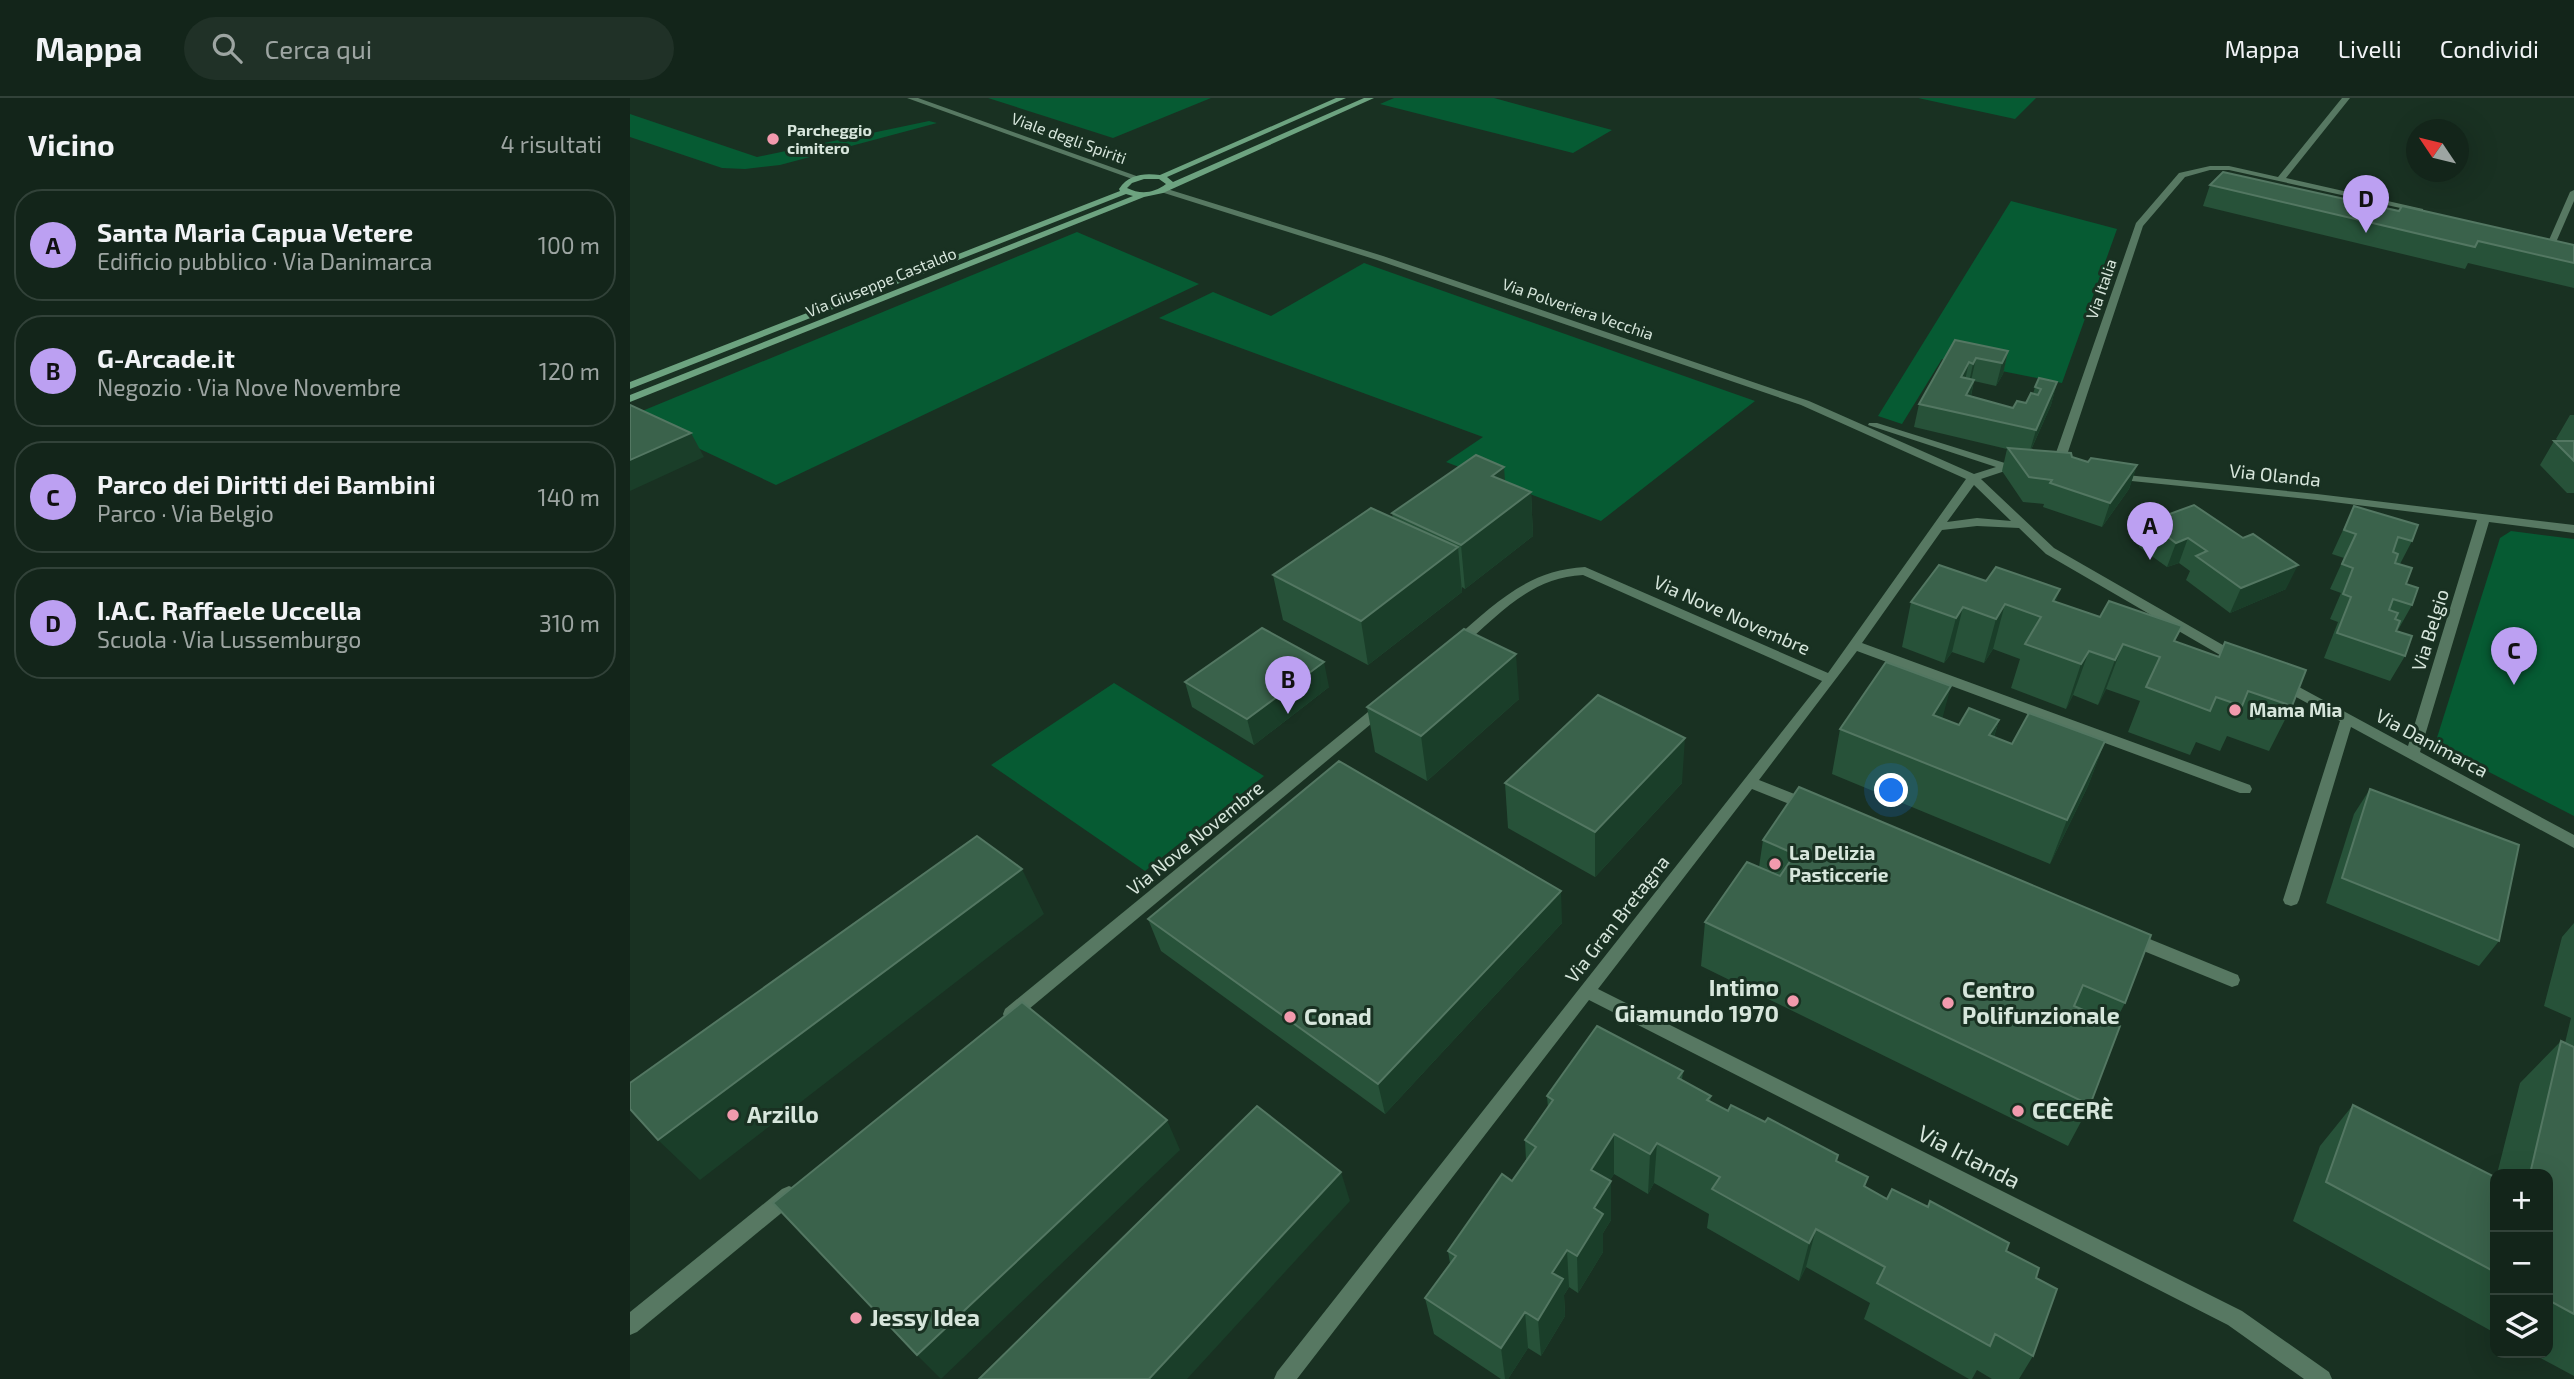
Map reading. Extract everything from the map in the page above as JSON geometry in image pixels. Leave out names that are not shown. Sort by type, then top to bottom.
[{"type":"street","name":"Viale degli Spiriti","points":[[911,98],[1138,178]]},
{"type":"street","points":[[1342,98],[1161,177],[1138,178],[1123,186],[1125,192],[1143,195],[1167,189],[1370,98]]},
{"type":"street","points":[[2280,180],[2346,98]]},
{"type":"street","name":"Via Italia","points":[[2043,470],[2139,225],[2182,175],[2210,168],[2229,168],[2430,213]]},
{"type":"street","points":[[1161,177],[1170,181],[1167,189]]},
{"type":"street","name":"Via Polveriera Vecchia","points":[[1167,189],[1380,258],[1805,403],[1973,478]]},
{"type":"street","name":"Via Giuseppe Castaldo","points":[[630,386],[1125,192]]},
{"type":"street","points":[[2553,240],[2574,192]]},
{"type":"street","name":"Via Giuseppe Castaldo","points":[[630,399],[1143,195]]},
{"type":"street","points":[[2539,237],[2564,243]]},
{"type":"street","points":[[1805,403],[2007,467],[2069,472]]},
{"type":"street","points":[[2007,467],[1973,478],[2050,551],[2251,667]]},
{"type":"street","name":"Via Olanda","points":[[2097,475],[2574,528]]},
{"type":"street","name":"Via Gran Bretagna","points":[[1284,1379],[1830,680],[1973,478]]},
{"type":"street","name":"Via Belgio","points":[[2412,755],[2484,517]]},
{"type":"street","points":[[1938,527],[1977,522],[2023,525]]},
{"type":"street","name":"Via Nove Novembre","points":[[1449,651],[1534,581],[1569,570],[1585,571],[1830,680]]},
{"type":"street","points":[[1854,645],[2245,789]]},
{"type":"street","name":"Via Danimarca","points":[[2275,680],[2574,842]]},
{"type":"street","name":"Via Nove Novembre","points":[[998,1024],[1397,695]]},
{"type":"street","points":[[2291,900],[2347,719]]},
{"type":"street","points":[[1750,782],[1826,813]]},
{"type":"street","points":[[2118,933],[2232,979]]},
{"type":"street","name":"Via Irlanda","points":[[1587,991],[2235,1318],[2322,1379]]},
{"type":"street","points":[[630,1325],[807,1181]]},
{"type":"green space","points":[[988,98],[1211,98],[1113,138]]},
{"type":"green space","points":[[1394,98],[1494,98],[1612,130],[1573,153],[1380,104]]},
{"type":"green space","points":[[1918,98],[2036,98],[2015,119]]},
{"type":"green space","points":[[630,114],[757,157],[929,121],[937,123],[780,165],[745,169],[722,168],[630,137]]},
{"type":"green space","points":[[2011,201],[2117,229],[2062,383],[1942,359],[1902,424],[1878,416]]},
{"type":"green space","points":[[1077,232],[1199,284],[776,485],[630,416]]},
{"type":"green space","points":[[1364,263],[1755,401],[1601,521],[1446,462],[1483,437],[1159,318],[1213,292],[1271,316]]},
{"type":"green space","points":[[2511,531],[2574,539],[2574,816],[2435,744],[2500,538]]},
{"type":"green space","points":[[1114,683],[1264,776],[1145,871],[991,765]]},
{"type":"building","points":[[2223,172],[2399,211],[2402,206],[2574,245],[2574,263],[2478,241],[2475,247],[2210,185]]},
{"type":"building","points":[[1955,340],[2008,351],[2002,363],[1976,358],[1973,364],[1969,362],[1961,377],[1974,380],[1966,395],[2013,408],[2017,401],[2026,403],[2031,393],[2038,395],[2041,389],[2035,387],[2039,378],[2057,382],[2036,430],[1919,404]]},
{"type":"building","points":[[630,405],[691,433],[630,460]]},
{"type":"building","points":[[2554,441],[2574,441],[2574,461]]},
{"type":"building","points":[[2008,448],[2071,453],[2072,457],[2088,462],[2091,458],[2137,465],[2110,503],[2050,483],[2052,480],[2029,477]]},
{"type":"building","points":[[1476,455],[1504,467],[1492,476],[1531,492],[1461,545],[1392,513]]},
{"type":"building","points":[[2194,505],[2243,538],[2253,534],[2298,565],[2241,588],[2196,556],[2207,551],[2188,538],[2176,543],[2148,522]]},
{"type":"building","points":[[2354,506],[2418,525],[2412,541],[2398,537],[2393,552],[2398,554],[2395,563],[2412,568],[2406,584],[2418,588],[2412,605],[2393,599],[2389,610],[2398,613],[2395,619],[2400,621],[2396,631],[2412,636],[2405,656],[2337,633],[2351,597],[2343,594],[2353,568],[2342,564],[2356,534],[2344,530]]},
{"type":"building","points":[[1371,508],[1458,547],[1361,621],[1273,575]]},
{"type":"building","points":[[1939,565],[1986,581],[1996,567],[2060,589],[2053,601],[2100,617],[2109,601],[2182,626],[2174,641],[2219,657],[2225,642],[2306,670],[2292,706],[2248,691],[2242,706],[2216,697],[2210,711],[2146,687],[2160,657],[2123,644],[2115,660],[2089,651],[2081,664],[2025,644],[2041,617],[2005,604],[1996,619],[1963,607],[1956,618],[1911,602]]},
{"type":"building","points":[[1262,628],[1324,662],[1247,719],[1185,682]]},
{"type":"building","points":[[1464,629],[1516,654],[1421,736],[1367,707]]},
{"type":"building","points":[[1886,662],[1951,686],[1933,715],[1959,725],[1969,708],[1999,720],[1989,735],[2012,744],[2029,713],[2105,741],[2067,820],[1840,729]]},
{"type":"building","points":[[1598,695],[1685,738],[1595,832],[1505,783]]},
{"type":"building","points":[[1339,761],[1561,891],[1378,1084],[1148,919]]},
{"type":"building","name":"Centro Polifunzionale","points":[[1799,787],[2151,935],[2125,1003],[2083,985],[2074,1006],[2120,1026],[2090,1105],[1705,922],[1747,862],[1780,876],[1795,854],[1763,840]]},
{"type":"building","points":[[2370,789],[2519,845],[2499,941],[2342,878]]},
{"type":"building","points":[[977,836],[1022,869],[658,1140],[630,1109],[630,1083]]},
{"type":"building","points":[[1022,1002],[1167,1120],[917,1355],[773,1203]]},
{"type":"building","points":[[1597,1026],[1683,1071],[1678,1078],[1711,1096],[1707,1100],[1728,1111],[1731,1105],[1765,1122],[1768,1118],[1838,1155],[1836,1161],[1868,1177],[1864,1186],[1887,1199],[1892,1189],[1928,1207],[1930,1201],[2009,1243],[2006,1251],[2039,1268],[2036,1278],[2057,1289],[2033,1356],[1995,1334],[1990,1346],[1877,1283],[1885,1267],[1816,1229],[1809,1243],[1712,1189],[1720,1177],[1657,1143],[1650,1154],[1614,1134],[1591,1170],[1611,1181],[1594,1208],[1603,1214],[1577,1256],[1567,1250],[1552,1273],[1563,1279],[1538,1320],[1525,1312],[1501,1348],[1425,1298],[1456,1256],[1448,1251],[1502,1174],[1512,1181],[1536,1147],[1525,1140],[1553,1100],[1547,1096]]},
{"type":"building","points":[[2561,1041],[2574,1047],[2574,1314],[2553,1303],[2553,1169],[2531,1169]]},
{"type":"building","points":[[2353,1105],[2490,1174],[2490,1269],[2326,1182]]},
{"type":"building","points":[[1257,1106],[1341,1172],[1149,1379],[979,1379]]},
{"type":"place","name":"Parcheggio cimitero","points":[[773,139]]},
{"type":"place","name":"I.A.C. Raffaele Uccella","points":[[2366,233]]},
{"type":"place","name":"Santa Maria Capua Vetere","points":[[2150,560]]},
{"type":"place","name":"Parco dei Diritti dei Bambini","points":[[2514,685]]},
{"type":"place","name":"Mama Mia","points":[[2235,710]]},
{"type":"place","name":"G-Arcade.it","points":[[1288,714]]},
{"type":"place","name":"La Delizia Pasticcerie","points":[[1775,864]]},
{"type":"place","name":"Intimo Giamundo 1970","points":[[1793,1001]]},
{"type":"place","name":"Centro Polifunzionale","points":[[1948,1003]]},
{"type":"place","name":"Conad","points":[[1290,1017]]},
{"type":"place","name":"CECERÈ","points":[[2018,1111]]},
{"type":"place","name":"Arzillo","points":[[733,1115]]},
{"type":"place","name":"Jessy Idea","points":[[856,1318]]}]
